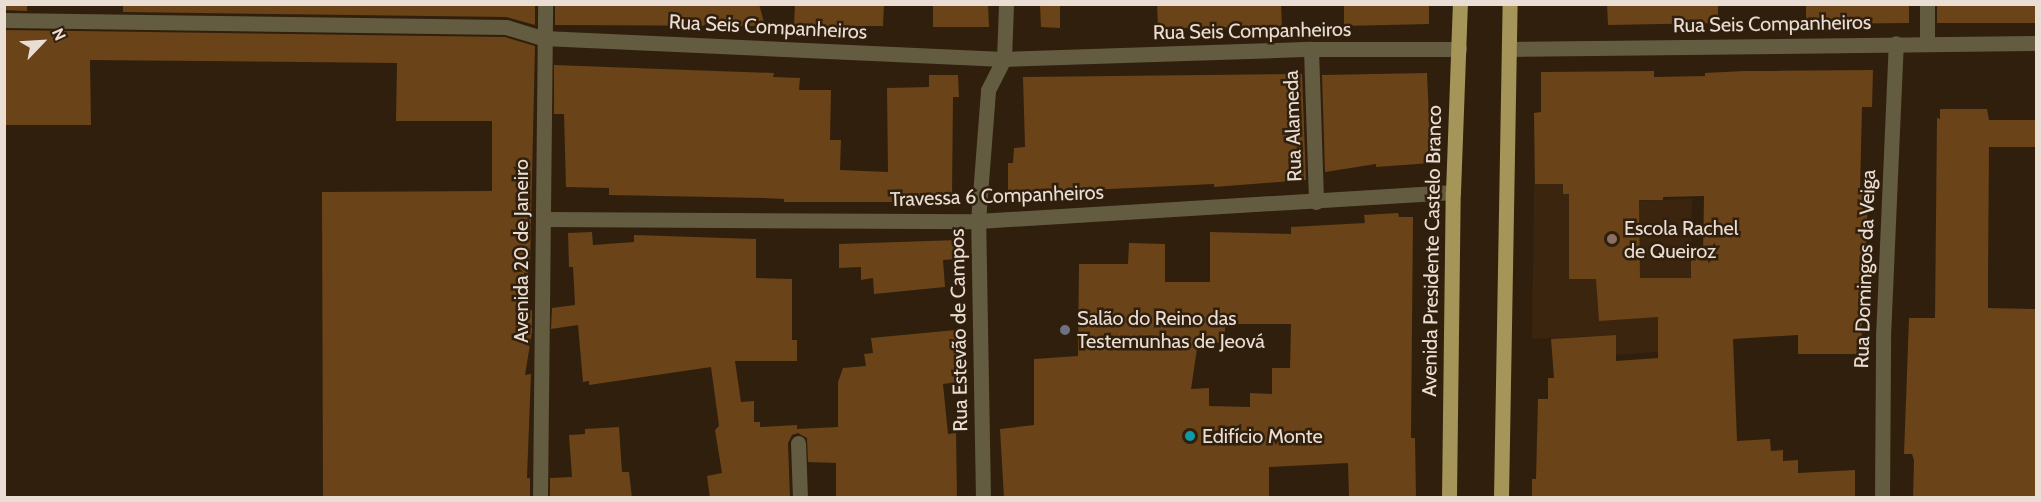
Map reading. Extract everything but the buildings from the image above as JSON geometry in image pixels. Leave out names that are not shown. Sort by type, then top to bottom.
[{"type":"main road","name":"Avenida Presidente Castelo Branco","points":[[1449,498],[1453,192],[1460,4]]},
{"type":"main road","points":[[1501,498],[1510,4]]},
{"type":"street","name":"Avenida 20 de Janeiro","points":[[540,498],[545,4]]},
{"type":"street","points":[[1004,59],[1006,4]]},
{"type":"street","points":[[1927,4],[1927,43]]},
{"type":"street","name":"Rua Seis Companheiros","points":[[4,20],[506,27],[543,38],[1004,59],[1311,49],[1459,49]]},
{"type":"street","name":"Rua Seis Companheiros","points":[[1509,49],[2037,42]]},
{"type":"street","name":"Rua Domingos da Veiga","points":[[1882,498],[1883,337],[1896,43]]},
{"type":"street","name":"Rua Alameda","points":[[1311,49],[1316,202]]},
{"type":"street","name":"Rua Estevão de Campos","points":[[982,498],[978,221],[988,90],[1004,59]]},
{"type":"street","name":"Travessa 6 Companheiros","points":[[543,219],[978,221],[1453,192]]},
{"type":"street","points":[[798,443],[800,498]]},
{"type":"shaded area","name":"Escola Rachel de Queiroz","points":[[1535,123],[1625,201],[1692,199],[1691,277],[1696,349],[1616,355],[1614,335],[1532,339]]},
{"type":"place","name":"Escola Rachel de Queiroz","points":[[1612,239]]},
{"type":"place","name":"Salão do Reino das Testemunhas de Jeová","points":[[1065,330]]},
{"type":"place","name":"Edifício Monte","points":[[1190,436]]}]
